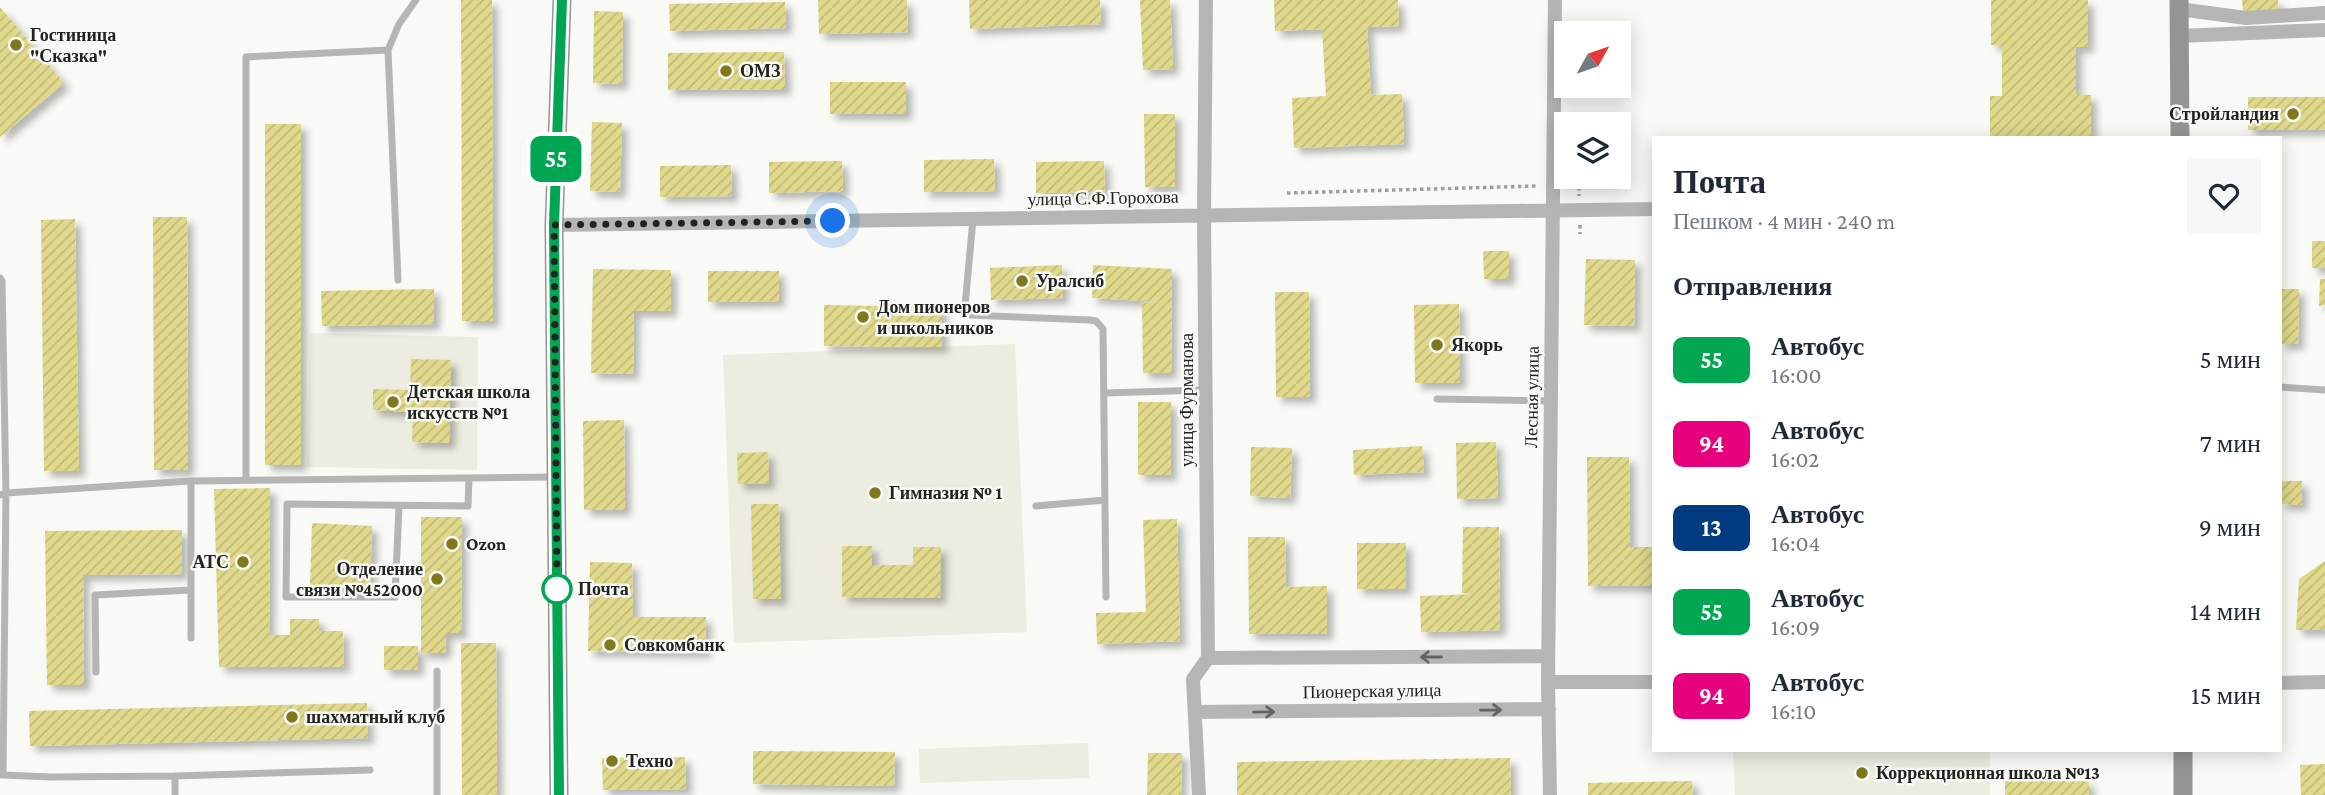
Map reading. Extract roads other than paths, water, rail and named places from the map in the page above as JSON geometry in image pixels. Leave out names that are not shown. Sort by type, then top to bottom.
[{"type":"main road","points":[[559,795],[554,225],[562,0]]},
{"type":"main road","points":[[2179,5],[2180,136]]},
{"type":"main road","points":[[2183,752],[2183,795]]},
{"type":"street","name":"улица Фурманова","points":[[1199,795],[1193,679],[1208,658],[1204,216],[1206,0]]},
{"type":"street","name":"Лесная улица","points":[[1550,795],[1548,656],[1555,0]]},
{"type":"street","points":[[2179,5],[2246,18],[2325,13]]},
{"type":"street","points":[[2178,36],[2325,30]]},
{"type":"street","name":"улица С.Ф.Горохова","points":[[554,225],[1652,209]]},
{"type":"street","name":"Пионерская улица","points":[[1208,658],[1548,656]]},
{"type":"street","points":[[1548,682],[1652,682]]},
{"type":"street","points":[[2282,683],[2325,682]]},
{"type":"street","name":"Пионерская улица","points":[[1195,712],[1549,709]]},
{"type":"lane","points":[[398,280],[388,50],[399,24],[415,0]]},
{"type":"lane","points":[[246,480],[246,57],[388,50]]},
{"type":"lane","points":[[973,219],[966,313],[971,317],[1096,321],[1104,334],[1106,597]]},
{"type":"lane","points":[[0,278],[3,494],[2,775],[51,778],[370,770]]},
{"type":"lane","points":[[2282,387],[2325,390]]},
{"type":"lane","points":[[1104,393],[1206,390]]},
{"type":"lane","points":[[1437,399],[1551,401]]},
{"type":"lane","points":[[3,494],[191,481],[556,477]]},
{"type":"lane","points":[[399,506],[395,597],[286,597],[287,504],[468,506],[469,478]]},
{"type":"lane","points":[[191,481],[191,638]]},
{"type":"lane","points":[[1036,506],[1105,500]]},
{"type":"lane","points":[[96,672],[95,595],[190,590]]},
{"type":"lane","points":[[437,671],[437,795]]},
{"type":"lane","points":[[175,795],[176,776]]},
{"type":"place","name":"Гостиница \"Сказка\"","points":[[16,45]]},
{"type":"place","name":"ОМЗ","points":[[726,71]]},
{"type":"place","name":"Стройландия","points":[[2293,114]]},
{"type":"place","name":"Уралсиб","points":[[1022,281]]},
{"type":"place","name":"Дом пионеров и школьников","points":[[863,317]]},
{"type":"place","name":"Якорь","points":[[1437,345]]},
{"type":"place","name":"Детская школа искусств №1","points":[[393,402]]},
{"type":"place","name":"Гимназия № 1","points":[[875,493]]},
{"type":"place","name":"Ozon","points":[[452,544]]},
{"type":"place","name":"АТС","points":[[243,562]]},
{"type":"place","name":"Отделение связи №452000","points":[[437,579]]},
{"type":"place","name":"Почта","points":[[557,589]]},
{"type":"place","name":"Совкомбанк","points":[[610,645]]},
{"type":"place","name":"шахматный клуб","points":[[292,717]]},
{"type":"place","name":"Техно","points":[[612,761]]},
{"type":"place","name":"Коррекционная школа №13","points":[[1862,773]]}]
